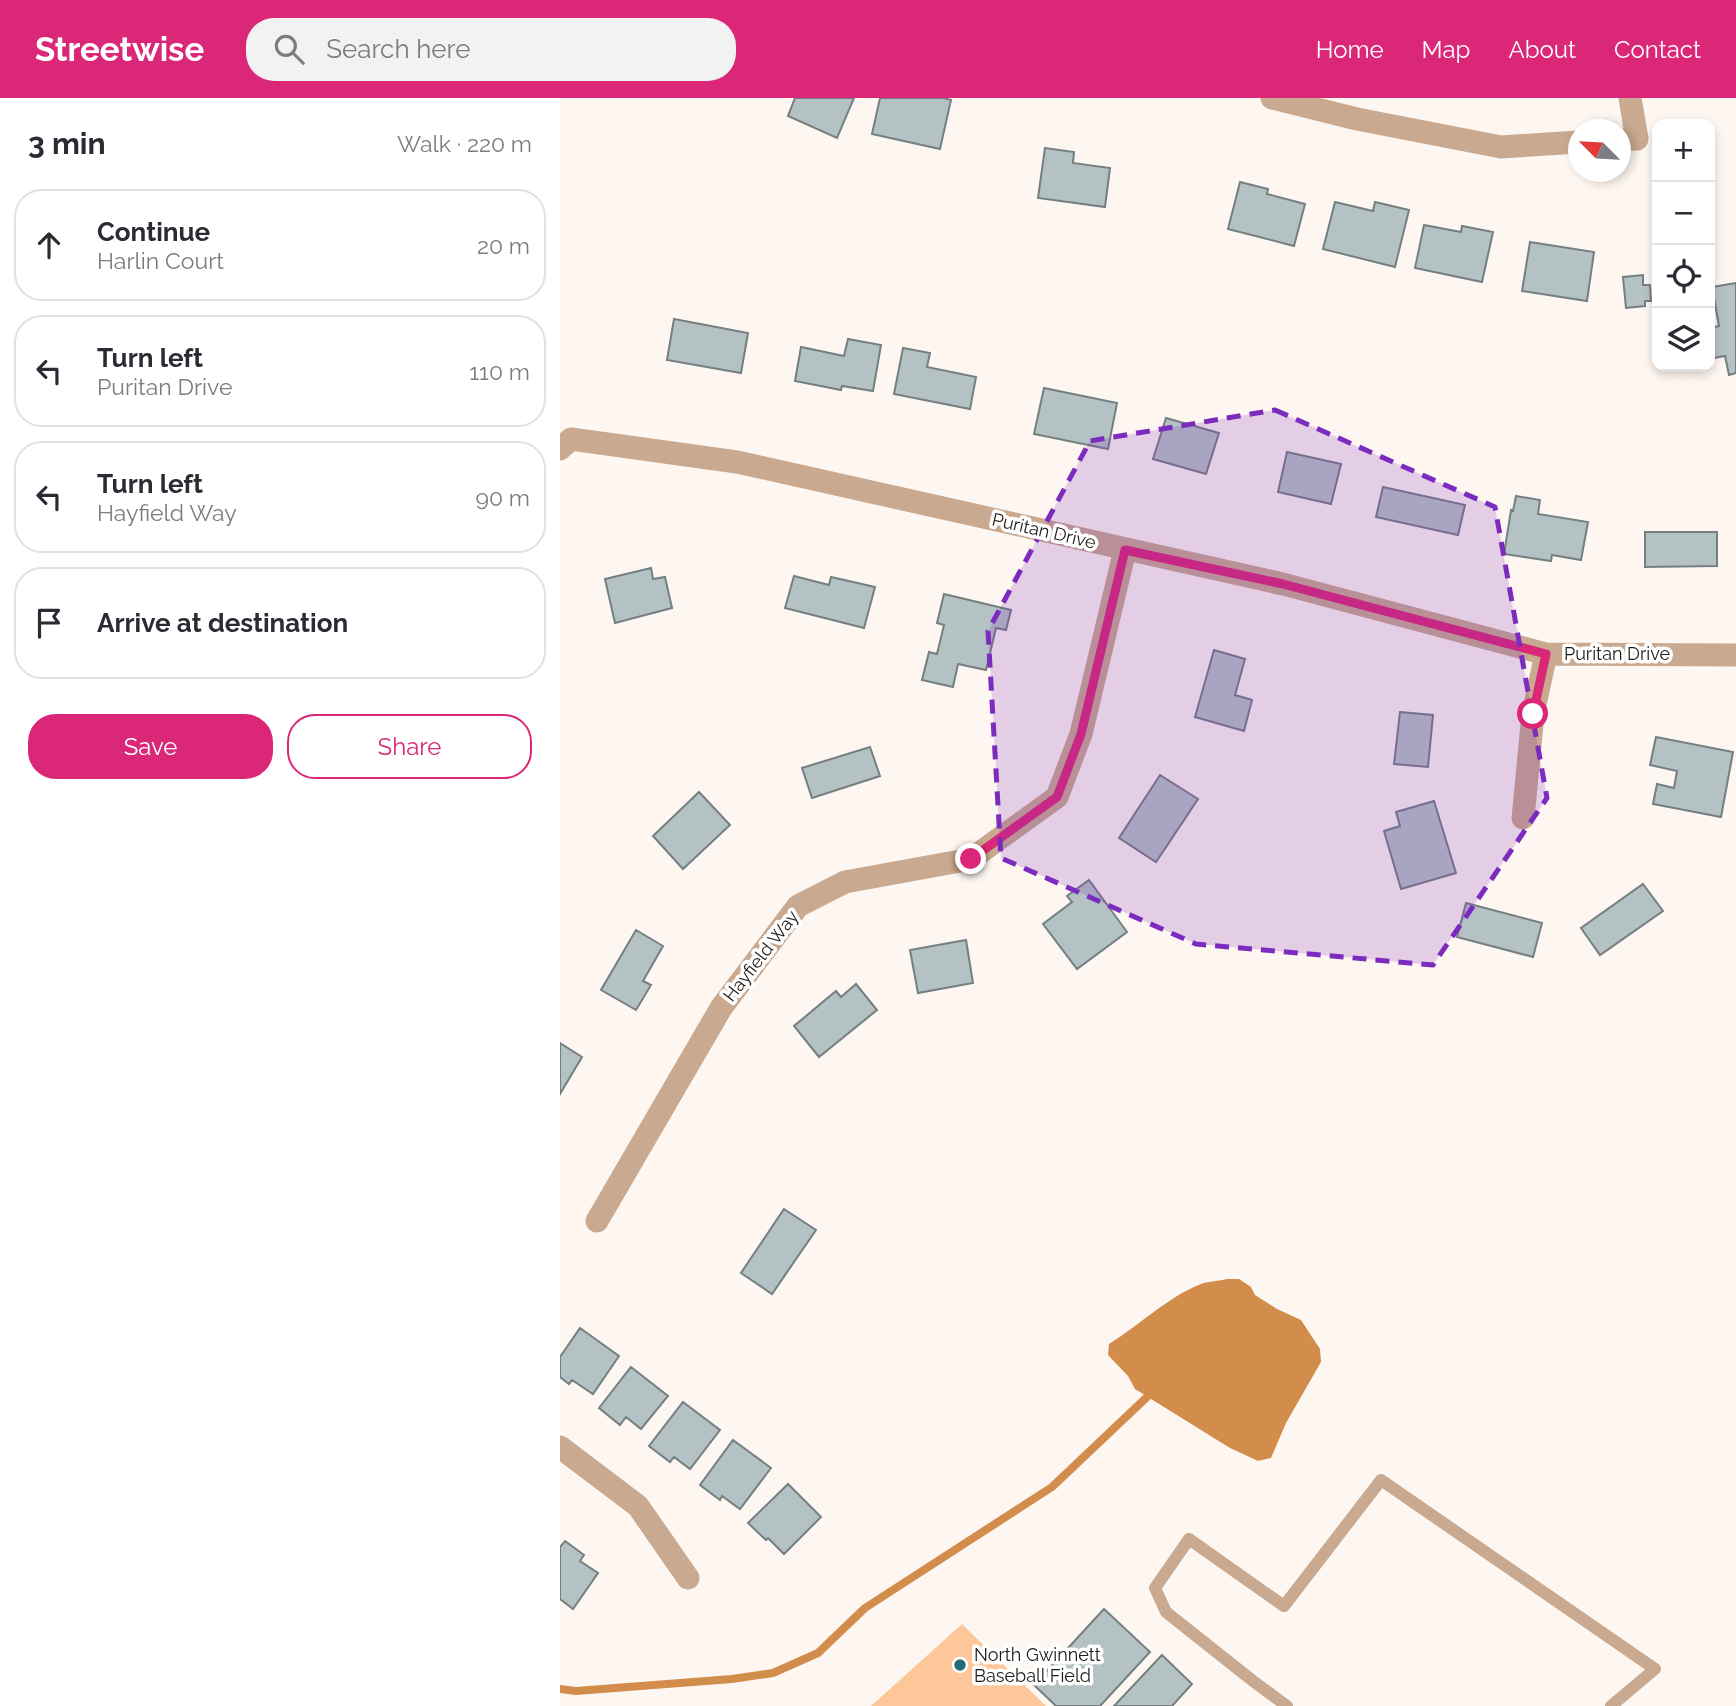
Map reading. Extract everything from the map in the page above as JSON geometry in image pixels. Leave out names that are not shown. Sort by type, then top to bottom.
[{"type":"street","points":[[1272,98],[1357,119],[1501,147],[1568,143]]},
{"type":"street","points":[[1630,98],[1637,139],[1631,139]]},
{"type":"street","name":"Puritan Drive","points":[[560,449],[571,439],[737,463],[1283,584],[1546,654],[1736,655]]},
{"type":"street","name":"Hayfield Way","points":[[597,1221],[721,1008],[798,906],[845,882],[971,859],[1057,797],[1081,734],[1125,550]]},
{"type":"street","points":[[1523,818],[1533,714],[1546,654]]},
{"type":"street","points":[[560,1447],[638,1506],[688,1578]]},
{"type":"lane","points":[[1287,1706],[1166,1612],[1155,1588],[1189,1539],[1284,1606],[1381,1480],[1655,1669],[1611,1706]]},
{"type":"highlighted area","points":[[1275,410],[1495,507],[1547,798],[1433,965],[1196,944],[1001,858],[988,631],[1090,441]]},
{"type":"shaded area","points":[[1239,1279],[1251,1287],[1255,1295],[1301,1320],[1320,1349],[1321,1362],[1286,1423],[1271,1458],[1258,1461],[1230,1448],[1135,1389],[1128,1376],[1108,1355],[1109,1344],[1176,1297],[1201,1284]]},
{"type":"shaded area","name":"North Gwinnett Baseball Field","points":[[962,1624],[1046,1706],[871,1706]]},
{"type":"building","points":[[795,98],[854,98],[837,138],[788,116]]},
{"type":"building","points":[[880,98],[951,100],[940,149],[872,134]]},
{"type":"building","points":[[1045,148],[1074,152],[1073,163],[1110,168],[1105,207],[1038,198]]},
{"type":"building","points":[[1240,182],[1268,189],[1267,194],[1305,204],[1294,246],[1228,229]]},
{"type":"building","points":[[1335,202],[1373,211],[1375,202],[1409,210],[1395,267],[1323,249]]},
{"type":"building","points":[[1424,225],[1461,232],[1462,226],[1493,232],[1482,282],[1415,268]]},
{"type":"building","points":[[1530,242],[1594,252],[1587,301],[1522,291]]},
{"type":"building","points":[[1643,275],[1643,285],[1650,285],[1651,301],[1645,301],[1645,306],[1626,308],[1623,277]]},
{"type":"building","points":[[1736,283],[1736,373],[1729,375],[1725,356],[1715,358],[1715,327],[1719,326],[1715,286]]},
{"type":"building","points":[[674,319],[748,333],[741,373],[667,360]]},
{"type":"building","points":[[848,339],[881,345],[873,391],[842,386],[841,390],[795,381],[801,347],[844,356]]},
{"type":"building","points":[[903,348],[930,353],[927,367],[976,377],[970,409],[894,394]]},
{"type":"building","points":[[1044,388],[1117,403],[1108,449],[1034,434]]},
{"type":"building","points":[[1166,418],[1219,433],[1206,474],[1153,459]]},
{"type":"building","points":[[1287,452],[1341,464],[1331,504],[1278,492]]},
{"type":"building","points":[[1383,487],[1465,505],[1458,535],[1376,517]]},
{"type":"building","points":[[1516,496],[1540,500],[1538,514],[1588,522],[1581,560],[1552,555],[1551,561],[1504,554]]},
{"type":"building","points":[[1645,532],[1717,532],[1717,566],[1645,567]]},
{"type":"building","points":[[651,568],[653,579],[665,577],[672,608],[615,623],[605,579]]},
{"type":"building","points":[[794,576],[829,585],[831,577],[875,587],[864,628],[785,608]]},
{"type":"building","points":[[944,594],[1011,610],[1006,630],[996,628],[986,670],[958,664],[953,687],[922,680],[929,652],[937,654],[944,625],[937,623]]},
{"type":"building","points":[[1214,650],[1245,659],[1235,695],[1252,700],[1244,731],[1195,717]]},
{"type":"building","points":[[1400,712],[1433,715],[1428,767],[1394,764]]},
{"type":"building","points":[[1656,737],[1733,752],[1721,817],[1653,804],[1657,784],[1674,788],[1677,771],[1650,765]]},
{"type":"building","points":[[870,747],[880,776],[812,798],[802,768]]},
{"type":"building","points":[[1160,775],[1198,799],[1156,862],[1119,838]]},
{"type":"building","points":[[699,792],[730,825],[683,869],[653,836]]},
{"type":"building","points":[[1434,801],[1456,873],[1401,889],[1384,831],[1400,826],[1396,812]]},
{"type":"building","points":[[1089,880],[1127,932],[1077,969],[1043,924],[1072,902],[1067,896]]},
{"type":"building","points":[[1643,884],[1663,911],[1600,955],[1581,928]]},
{"type":"building","points":[[1466,903],[1542,923],[1533,957],[1457,937]]},
{"type":"building","points":[[636,930],[663,946],[643,981],[651,985],[636,1010],[601,990]]},
{"type":"building","points":[[966,940],[973,983],[918,993],[910,950]]},
{"type":"building","points":[[856,984],[877,1010],[819,1057],[794,1026],[836,991],[841,997]]},
{"type":"building","points":[[560,1043],[582,1057],[560,1094]]},
{"type":"building","points":[[784,1209],[816,1230],[772,1294],[741,1273]]},
{"type":"building","points":[[580,1328],[619,1356],[593,1394],[572,1380],[569,1384],[560,1377],[560,1357]]},
{"type":"building","points":[[631,1367],[668,1396],[641,1429],[626,1417],[620,1425],[599,1408]]},
{"type":"building","points":[[683,1402],[720,1430],[690,1469],[674,1457],[670,1462],[649,1446]]},
{"type":"building","points":[[733,1440],[771,1468],[740,1509],[722,1496],[720,1500],[700,1485]]},
{"type":"building","points":[[788,1484],[821,1517],[784,1554],[748,1523]]},
{"type":"building","points":[[565,1541],[584,1555],[580,1561],[598,1573],[573,1609],[560,1599],[560,1547]]},
{"type":"building","points":[[1104,1609],[1150,1652],[1100,1706],[1056,1706],[1034,1685]]},
{"type":"building","points":[[1162,1655],[1192,1684],[1172,1706],[1114,1706]]},
{"type":"waterway","points":[[560,1689],[576,1691],[732,1679],[773,1673],[818,1653],[865,1608],[1052,1487],[1147,1397]]},
{"type":"place","name":"North Gwinnett Baseball Field","points":[[960,1665]]},
{"type":"route","points":[[971,859],[1057,797],[1081,734],[1125,550],[1283,584],[1546,654],[1533,714]]}]
